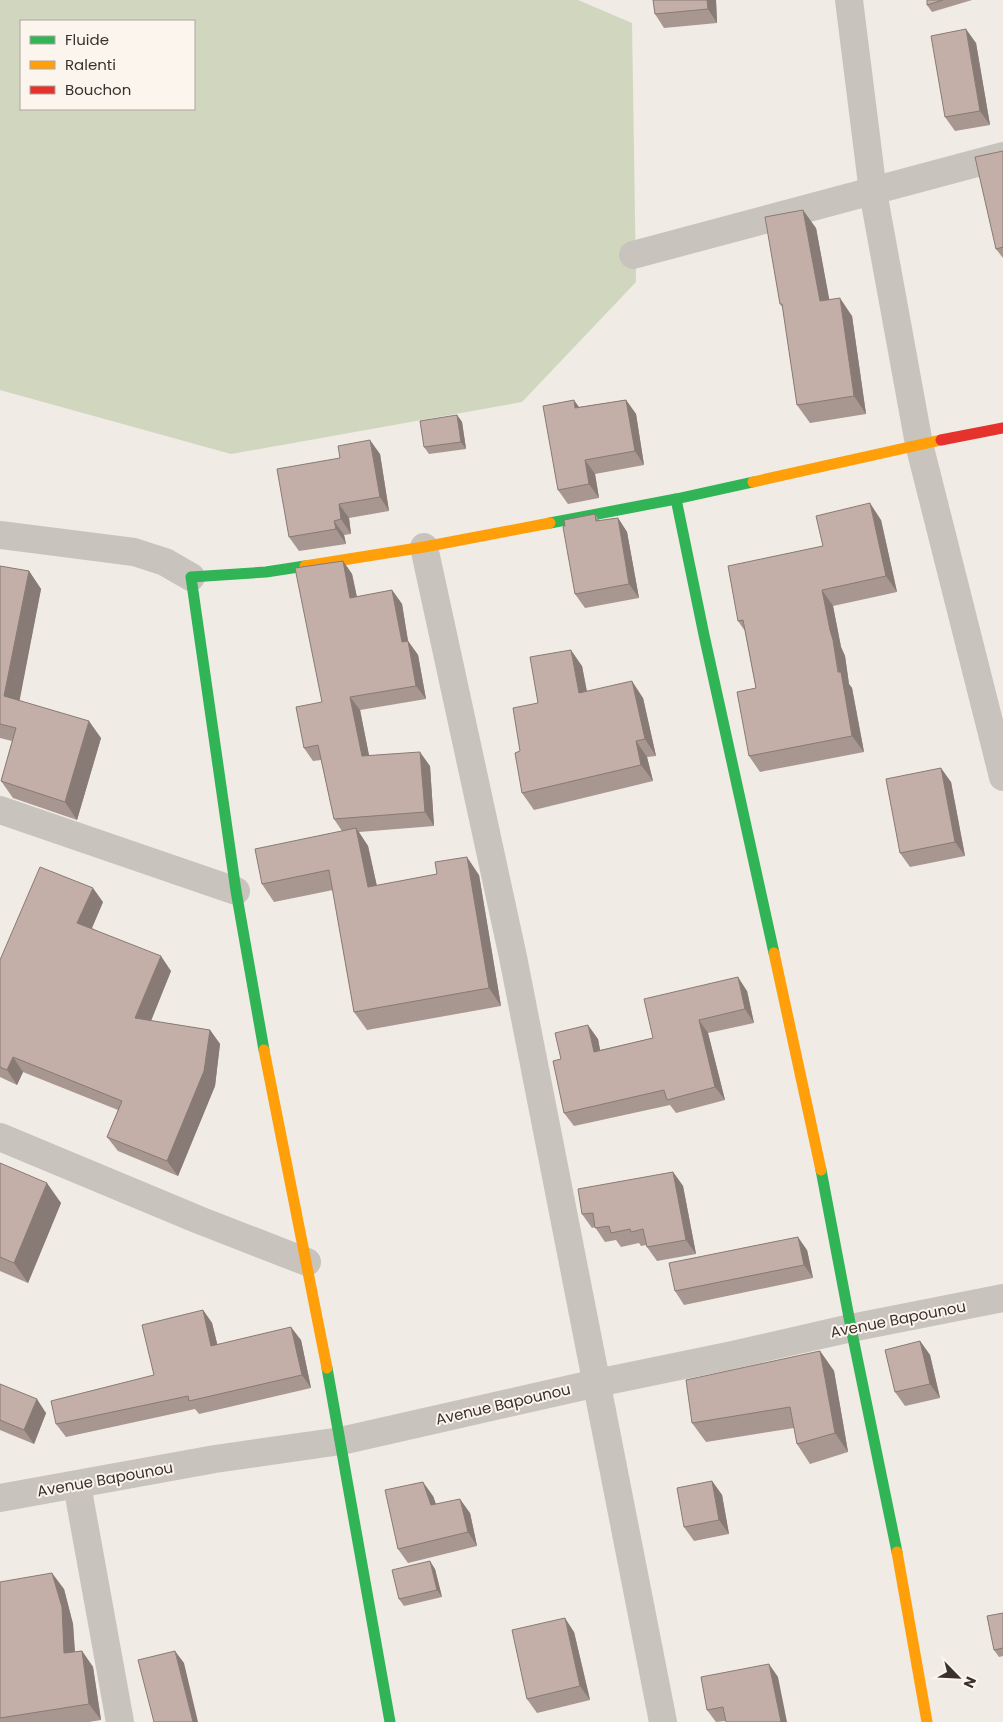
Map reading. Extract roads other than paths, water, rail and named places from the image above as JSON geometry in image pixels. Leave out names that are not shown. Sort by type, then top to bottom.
[{"type":"street","points":[[849,0],[873,192],[919,444],[1003,777]]},
{"type":"street","points":[[633,254],[873,192],[1003,156]]},
{"type":"street","points":[[0,535],[134,552],[164,562],[191,577],[266,572],[424,547],[676,499],[919,444],[1003,428]]},
{"type":"street","points":[[676,499],[704,635],[818,1152],[851,1328],[904,1586],[927,1722]]},
{"type":"street","points":[[424,547],[514,957],[663,1722]]},
{"type":"street","points":[[191,577],[236,891],[265,1057],[341,1441],[390,1722]]},
{"type":"street","points":[[0,810],[236,891]]},
{"type":"street","points":[[0,1137],[198,1220],[307,1262]]},
{"type":"street","name":"Avenue Bapounou","points":[[0,1498],[215,1459],[341,1441],[851,1328],[1003,1298]]},
{"type":"street","points":[[77,1485],[120,1722]]}]
